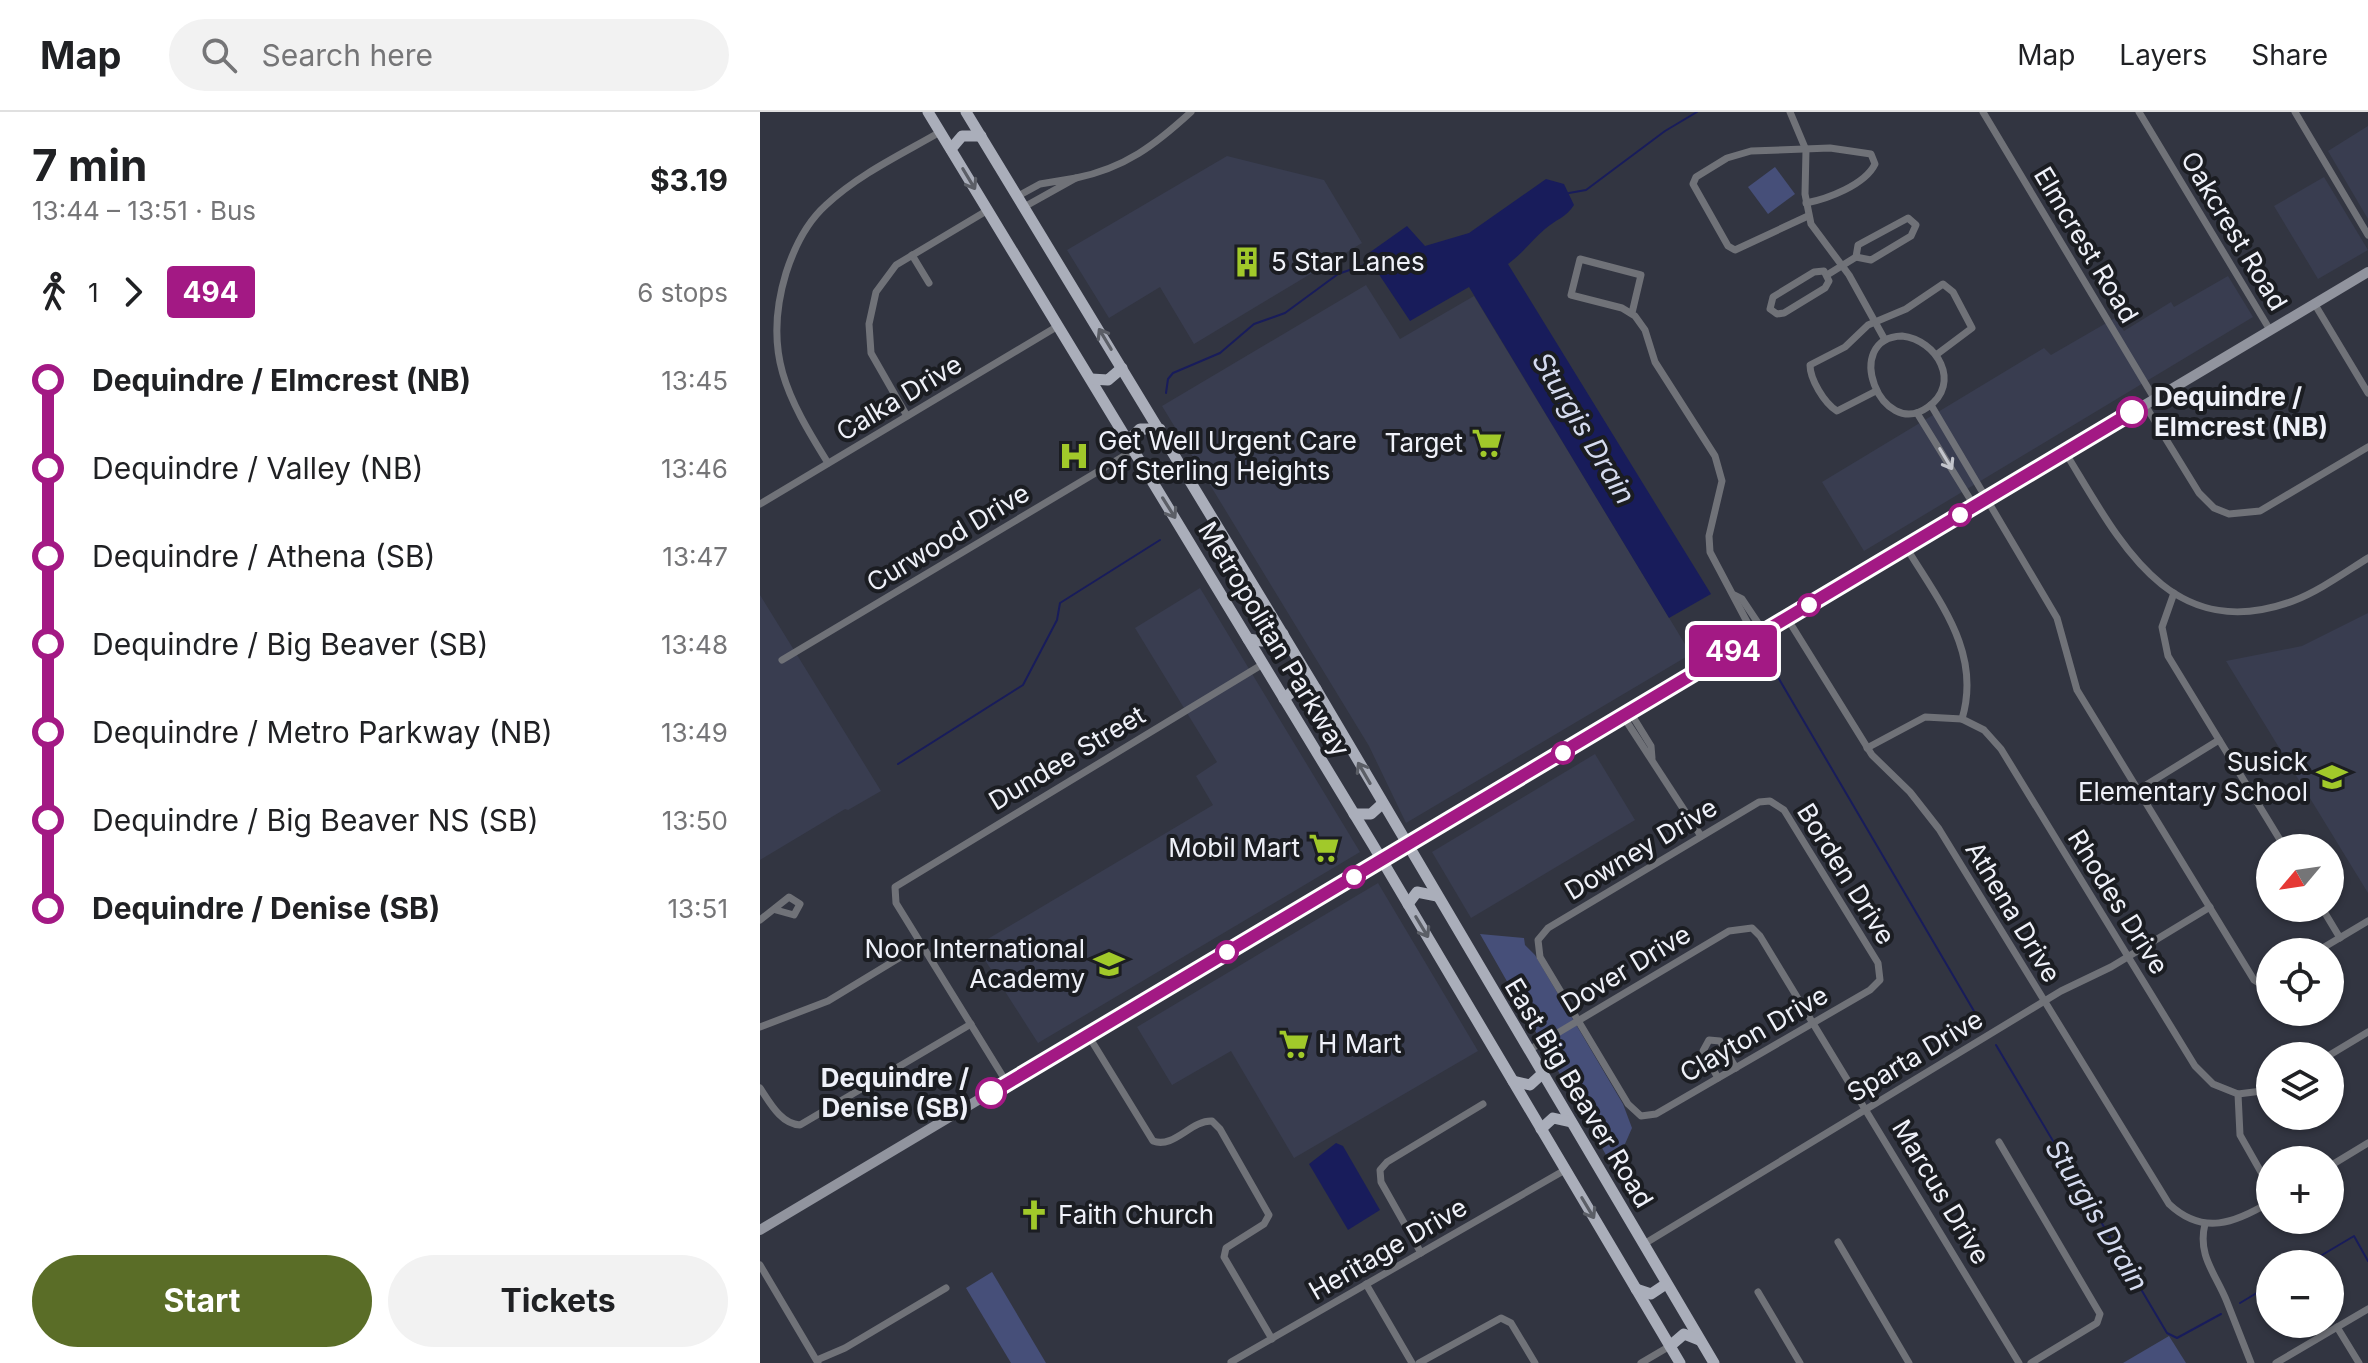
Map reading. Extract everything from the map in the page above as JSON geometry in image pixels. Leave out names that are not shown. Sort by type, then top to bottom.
[{"type":"main road","name":"Metropolitan Parkway","points":[[928,112],[1382,860]]},
{"type":"main road","name":"Metropolitan Parkway","points":[[966,112],[1160,429],[1407,845]]},
{"type":"main road","points":[[951,149],[962,136],[981,136]]},
{"type":"main road","points":[[760,1230],[2368,272]]},
{"type":"main road","points":[[1091,379],[1108,380],[1122,368]]},
{"type":"main road","points":[[1131,446],[1140,429],[1160,429]]},
{"type":"main road","points":[[1248,639],[1262,641],[1283,634]]},
{"type":"main road","points":[[1284,699],[1297,687],[1316,689]]},
{"type":"main road","points":[[1354,814],[1371,814],[1382,804]]},
{"type":"main road","name":"East Big Beaver Road","points":[[1407,845],[1714,1363]]},
{"type":"main road","name":"East Big Beaver Road","points":[[1382,860],[1670,1346],[1675,1361]]},
{"type":"main road","points":[[1408,904],[1417,892],[1428,892],[1438,897]]},
{"type":"main road","points":[[1513,1081],[1530,1085],[1542,1074]]},
{"type":"main road","points":[[1541,1129],[1553,1118],[1571,1122]]},
{"type":"main road","points":[[1635,1289],[1651,1294],[1666,1284]]},
{"type":"main road","points":[[1670,1346],[1684,1334],[1700,1340]]},
{"type":"street","points":[[1018,196],[1103,172],[1140,155],[1191,112]]},
{"type":"street","points":[[1790,112],[1806,150],[1808,216],[1820,240],[1842,266],[1885,340]]},
{"type":"street","name":"Elmcrest Road","points":[[1983,112],[2199,493],[2219,511],[2234,516],[2260,511],[2368,447]]},
{"type":"street","name":"Oakcrest Road","points":[[2139,112],[2270,330]]},
{"type":"street","points":[[2295,112],[2368,235]]},
{"type":"street","points":[[828,463],[788,395],[778,360],[778,306],[789,266],[803,233],[824,206],[857,181],[940,132]]},
{"type":"street","points":[[1806,203],[1840,191],[1871,172],[1875,164],[1871,154],[1865,151],[1758,150],[1735,155],[1700,174],[1693,184],[1728,246],[1735,250],[1808,216]]},
{"type":"street","points":[[1024,207],[1054,184]]},
{"type":"street","points":[[907,416],[875,363],[868,335],[876,292],[896,265],[988,210]]},
{"type":"street","points":[[1827,275],[1829,281],[1825,288],[1784,313],[1770,309],[1773,297],[1814,272],[1827,275],[1856,257],[1871,260],[1911,236],[1916,229],[1914,221],[1901,219],[1861,243],[1856,248],[1856,257]]},
{"type":"street","points":[[912,255],[929,283]]},
{"type":"street","points":[[1632,313],[1641,275],[1580,259],[1571,295],[1632,313],[1645,330],[1655,362],[1717,460],[1722,481],[1709,546],[1734,595],[1742,599],[1759,635]]},
{"type":"street","points":[[1876,391],[1837,411],[1830,406],[1809,369],[1812,361],[1850,344],[1874,322],[1906,309],[1939,285],[1947,285],[1972,328],[1936,355]]},
{"type":"street","points":[[2314,303],[2368,393]]},
{"type":"street","name":"Calka Drive","points":[[760,504],[1058,326]]},
{"type":"street","points":[[1911,337],[1936,355],[1944,370],[1944,386],[1924,409],[1894,410],[1876,391],[1870,363],[1885,340],[1911,337]]},
{"type":"street","points":[[1924,409],[1986,500],[2057,618],[2073,683],[2256,978]]},
{"type":"street","points":[[1924,409],[1975,507]]},
{"type":"street","name":"Curwood Drive","points":[[782,660],[1131,446]]},
{"type":"street","points":[[2065,452],[2124,548],[2146,573],[2174,593],[2224,609],[2268,608],[2304,596],[2368,558]]},
{"type":"street","points":[[1867,748],[1925,717],[1962,719],[1969,682],[1964,648],[1906,547]]},
{"type":"street","points":[[2174,593],[2164,613],[2164,644],[2276,834]]},
{"type":"street","name":"Athena Drive","points":[[1787,618],[1867,748],[1917,800],[1939,829],[2165,1199],[2186,1218],[2205,1224]]},
{"type":"street","name":"Dundee Street","points":[[922,944],[896,903],[893,890],[905,878],[1263,664]]},
{"type":"street","points":[[1626,714],[1651,746],[1652,758],[1701,836]]},
{"type":"street","name":"Rhodes Drive","points":[[1962,719],[1984,730],[2001,749],[2200,1072],[2221,1088],[2238,1094]]},
{"type":"street","points":[[2138,790],[2219,740]]},
{"type":"street","name":"Downey Drive","points":[[1578,1021],[1540,957],[1538,940],[1548,928],[1759,802],[1770,801]]},
{"type":"street","name":"Borden Drive","points":[[1770,801],[1784,810],[1878,963],[1881,976]]},
{"type":"street","name":"Sparta Drive","points":[[1644,1244],[2044,1001],[2129,957],[2210,907]]},
{"type":"street","points":[[760,920],[776,910]]},
{"type":"street","points":[[2330,922],[2340,938],[2368,921]]},
{"type":"street","name":"Dover Drive","points":[[1529,1050],[1729,931],[1745,927]]},
{"type":"street","name":"Marcus Drive","points":[[1745,927],[1760,936],[1868,1108],[2019,1363]]},
{"type":"street","points":[[760,1027],[828,1001],[922,944],[1007,1083]]},
{"type":"street","name":"Clayton Drive","points":[[1578,1021],[1631,1109],[1641,1116],[1656,1114],[1876,986],[1881,976]]},
{"type":"street","points":[[760,1088],[791,1124],[803,1123],[971,1024]]},
{"type":"street","points":[[2344,1046],[2368,1032]]},
{"type":"street","points":[[1088,1035],[1153,1141],[1167,1142],[1205,1121],[1212,1121],[1220,1129],[1269,1215],[1264,1224],[1226,1248],[1224,1257],[1272,1339]]},
{"type":"street","points":[[1718,1078],[1703,1051],[1709,1040],[1720,1041],[1736,1068]]},
{"type":"street","points":[[2256,1092],[2238,1094],[2240,1135],[2256,1163]]},
{"type":"street","points":[[1421,1253],[1381,1182],[1380,1170],[1387,1162],[1483,1104]]},
{"type":"street","points":[[1999,1142],[2095,1305],[2099,1319],[2031,1363]]},
{"type":"street","points":[[2344,1158],[2368,1143]]},
{"type":"street","name":"Heritage Drive","points":[[1231,1362],[1565,1170]]},
{"type":"street","points":[[2251,1363],[2201,1244],[2205,1224],[2237,1220],[2256,1210]]},
{"type":"street","points":[[1838,1242],[1909,1363]]},
{"type":"street","points":[[760,1265],[818,1362],[946,1288]]},
{"type":"street","points":[[1366,1284],[1412,1363]]},
{"type":"street","points":[[1758,1292],[1800,1363]]},
{"type":"street","points":[[2344,1323],[2368,1309]]},
{"type":"street","points":[[1419,1363],[1491,1322],[1507,1320],[1535,1363]]},
{"type":"street","points":[[2276,1363],[2318,1338]]},
{"type":"street","points":[[2344,1338],[2359,1363]]},
{"type":"street","points":[[1641,1363],[1670,1346]]},
{"type":"shaded area","points":[[2368,126],[2368,219],[2328,151]]},
{"type":"shaded area","points":[[1227,156],[1324,180],[1362,243],[1194,344],[1160,287],[1109,318],[1067,250]]},
{"type":"shaded area","points":[[1775,167],[1795,194],[1768,214],[1748,187]]},
{"type":"shaded area","points":[[2324,177],[2368,250],[2318,279],[2274,206]]},
{"type":"shaded area","points":[[2228,276],[2253,317],[1864,551],[1822,482],[2044,348],[2051,355],[2115,318],[2124,331],[2171,302],[2174,307]]},
{"type":"shaded area","points":[[1366,285],[1400,339],[1474,296],[1691,654],[1406,823],[1369,746],[1162,406]]},
{"type":"shaded area","points":[[1200,588],[1360,852],[1038,1043],[976,946],[1213,805],[1196,776],[1217,762],[1135,628]]},
{"type":"shaded area","points":[[760,595],[881,791],[760,860]]},
{"type":"shaded area","name":"Susick Elementary School","points":[[2368,613],[2368,893],[2344,854],[2344,834],[2332,834],[2226,661],[2302,646]]},
{"type":"shaded area","points":[[1595,754],[1635,820],[1471,918],[1432,852]]},
{"type":"shaded area","points":[[1378,883],[1478,1051],[1294,1158],[1231,1051],[1172,1085],[1137,1027]]},
{"type":"shaded area","points":[[1480,934],[1524,938],[1525,945],[1535,955],[1623,1104],[1632,1128],[1614,1169]]},
{"type":"shaded area","points":[[992,1272],[1046,1363],[1011,1363],[966,1288]]},
{"type":"shaded area","points":[[2169,1336],[2186,1363],[2123,1363]]},
{"type":"water","points":[[1546,179],[1564,184],[1574,205],[1508,264],[1711,594],[1669,618],[1469,287],[1410,321],[1366,255],[1407,226],[1425,246],[1469,233]]},
{"type":"water","points":[[1336,1143],[1343,1146],[1380,1210],[1348,1230],[1309,1164]]},
{"type":"waterway","points":[[1569,193],[1586,190],[1665,131],[1697,112]]},
{"type":"waterway","points":[[1166,393],[1168,379],[1173,373],[1220,353],[1254,324],[1285,313],[1338,274],[1370,263]]},
{"type":"waterway","points":[[898,764],[1023,685],[1057,620],[1060,603],[1160,540]]},
{"type":"waterway","name":"Sturgis Drain","points":[[1772,667],[1981,1023]]},
{"type":"waterway","name":"Sturgis Drain","points":[[1996,1045],[2167,1333],[2177,1338],[2221,1314]]},
{"type":"waterway","name":"Sturgis Drain","points":[[2330,1250],[2354,1236],[2368,1261]]},
{"type":"waterway","name":"Sturgis Drain","points":[[2240,1303],[2256,1293]]},
{"type":"bus line","name":"494","points":[[991,1093],[2132,412]]},
{"type":"place","name":"5 Star Lanes","points":[[1247,262]]},
{"type":"place","name":"Dequindre / Elmcrest (NB)","points":[[2132,412]]},
{"type":"place","name":"Target","points":[[1487,443]]},
{"type":"place","name":"Get Well Urgent Care Of Sterling Heights","points":[[1074,456]]},
{"type":"place","name":"Susick Elementary School","points":[[2332,777]]},
{"type":"place","name":"Mobil Mart","points":[[1324,848]]},
{"type":"place","name":"Noor International Academy","points":[[1109,964]]},
{"type":"place","name":"H Mart","points":[[1294,1044]]},
{"type":"place","name":"Dequindre / Denise (SB)","points":[[991,1093]]},
{"type":"place","name":"Faith Church","points":[[1034,1215]]}]
